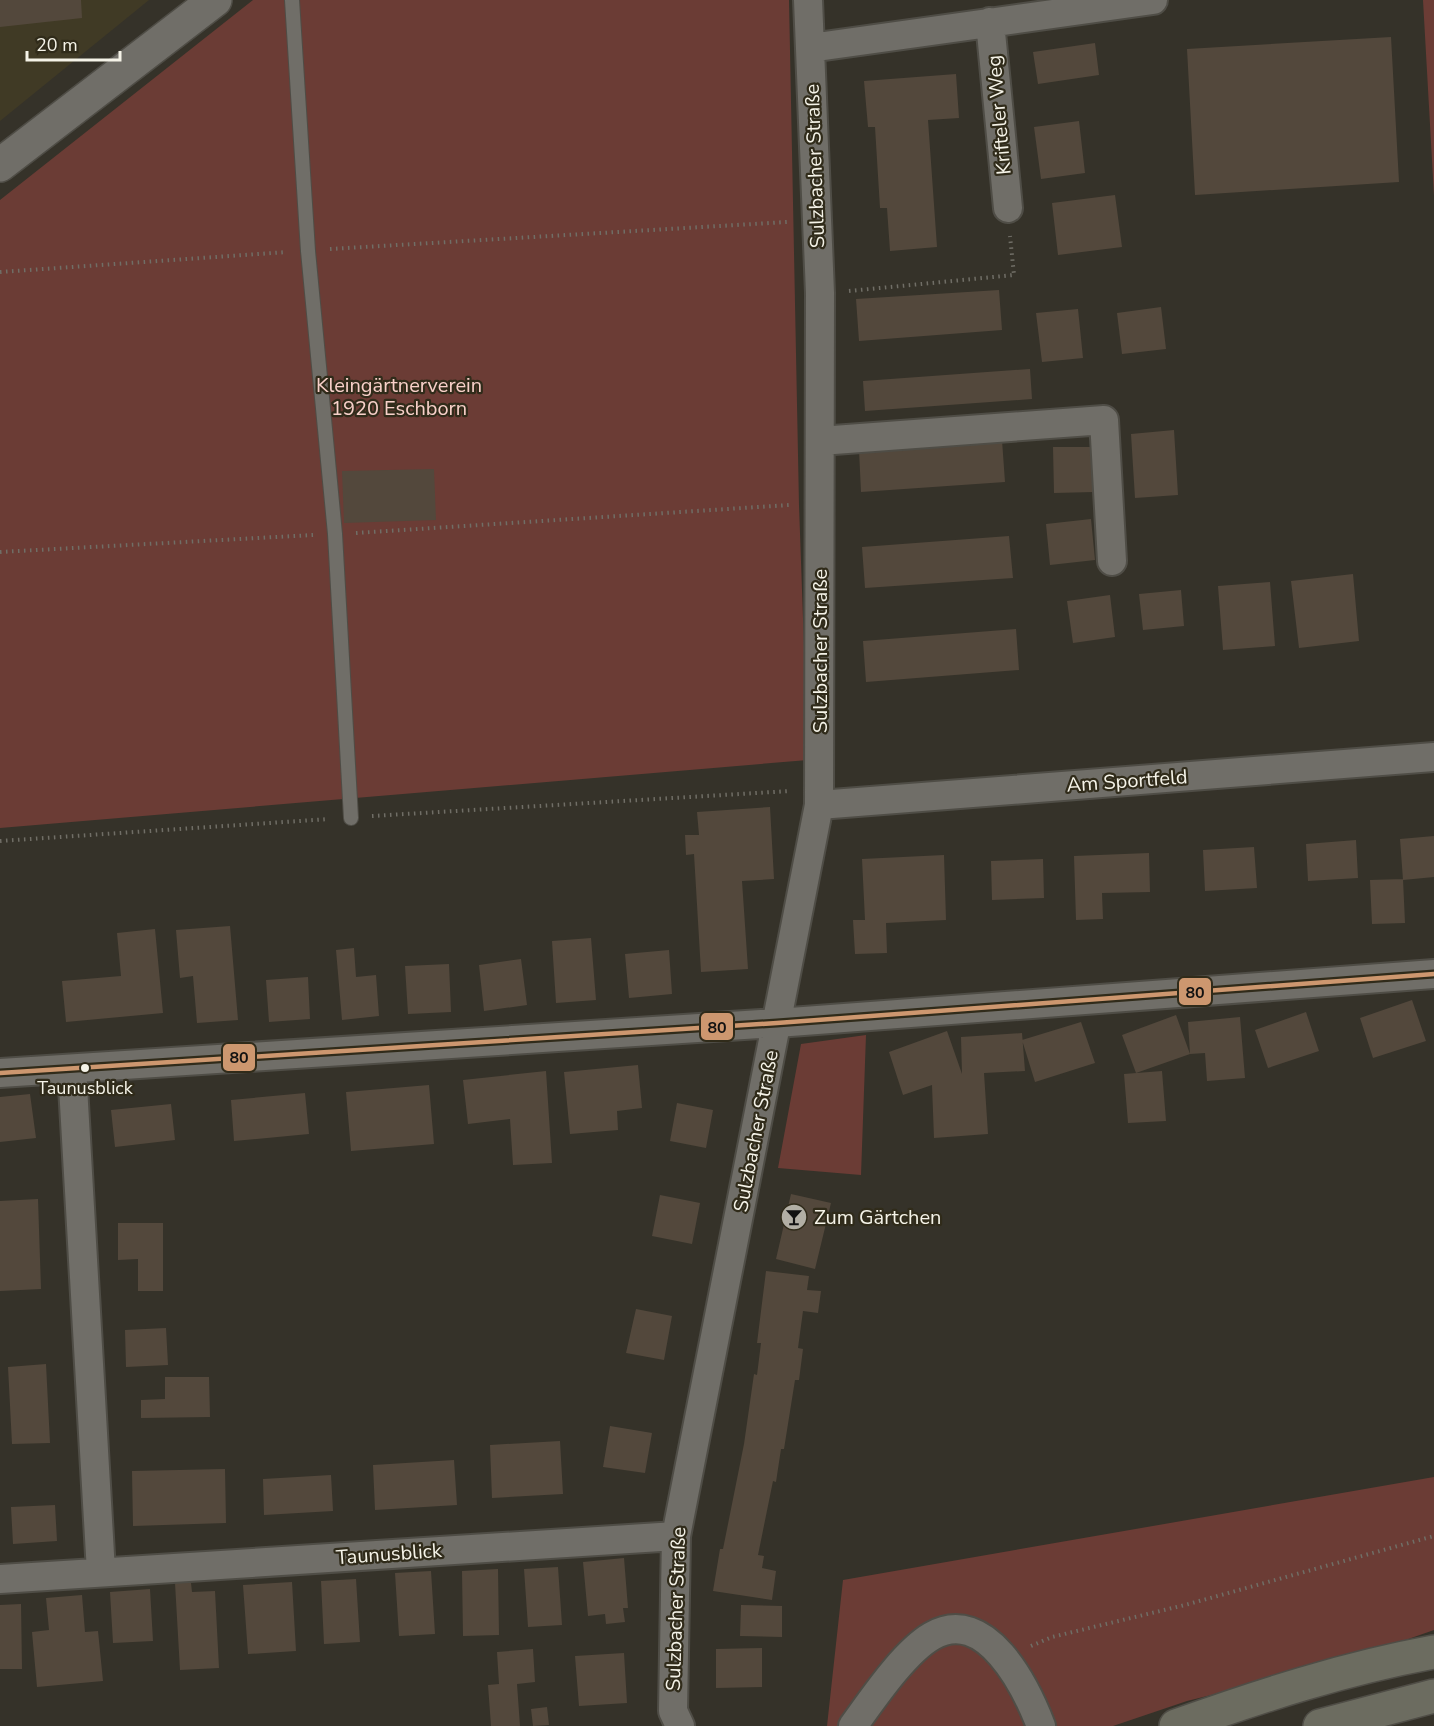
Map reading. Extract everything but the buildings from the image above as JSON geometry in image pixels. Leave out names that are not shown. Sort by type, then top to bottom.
[{"type":"highway","points":[[1176,1726],[1251,1699],[1341,1674],[1434,1652]]},
{"type":"highway","points":[[1320,1726],[1434,1696]]},
{"type":"street","points":[[0,165],[215,0]]},
{"type":"street","name":"Sulzbacher Straße","points":[[676,1719],[676,1536],[820,797],[820,293],[808,0]]},
{"type":"street","points":[[810,48],[1153,0]]},
{"type":"street","name":"Krifteler Weg","points":[[990,22],[1008,208]]},
{"type":"street","points":[[820,441],[1104,420],[1112,561]]},
{"type":"street","name":"Am Sportfeld","points":[[820,797],[1434,757]]},
{"type":"street","points":[[0,1073],[777,1023],[1434,974]]},
{"type":"street","points":[[72,1069],[101,1572]]},
{"type":"street","name":"Taunusblick","points":[[0,1579],[676,1536]]},
{"type":"street","points":[[853,1726],[890,1676],[932,1636],[953,1630],[974,1633],[1005,1656],[1041,1724]]},
{"type":"lane","points":[[292,0],[308,251],[335,534],[351,818]]},
{"type":"path","points":[[842,291],[1014,275],[1008,208]]},
{"type":"path","points":[[0,273],[308,251],[794,222]]},
{"type":"path","points":[[0,552],[799,505]]},
{"type":"path","points":[[0,841],[351,818],[820,797]]},
{"type":"path","points":[[1005,1656],[1052,1637],[1185,1605],[1434,1536]]},
{"type":"shaded area","points":[[0,0],[149,0],[0,121]]},
{"type":"green space","name":"Kleingärtnerverein 1920 Eschborn","points":[[253,0],[789,0],[799,505],[808,760],[0,828],[0,200]]},
{"type":"green space","points":[[1423,0],[1434,0],[1434,196]]},
{"type":"green space","points":[[866,1035],[861,1175],[778,1168],[801,1044]]},
{"type":"green space","points":[[1434,1477],[1434,1630],[1340,1663],[1187,1701],[1113,1726],[827,1726],[843,1580]]},
{"type":"transit line","name":"80","points":[[0,1073],[777,1023],[1434,974]]},
{"type":"place","name":"Taunusblick","points":[[85,1068]]},
{"type":"place","name":"Zum Gärtchen","points":[[794,1217]]}]
